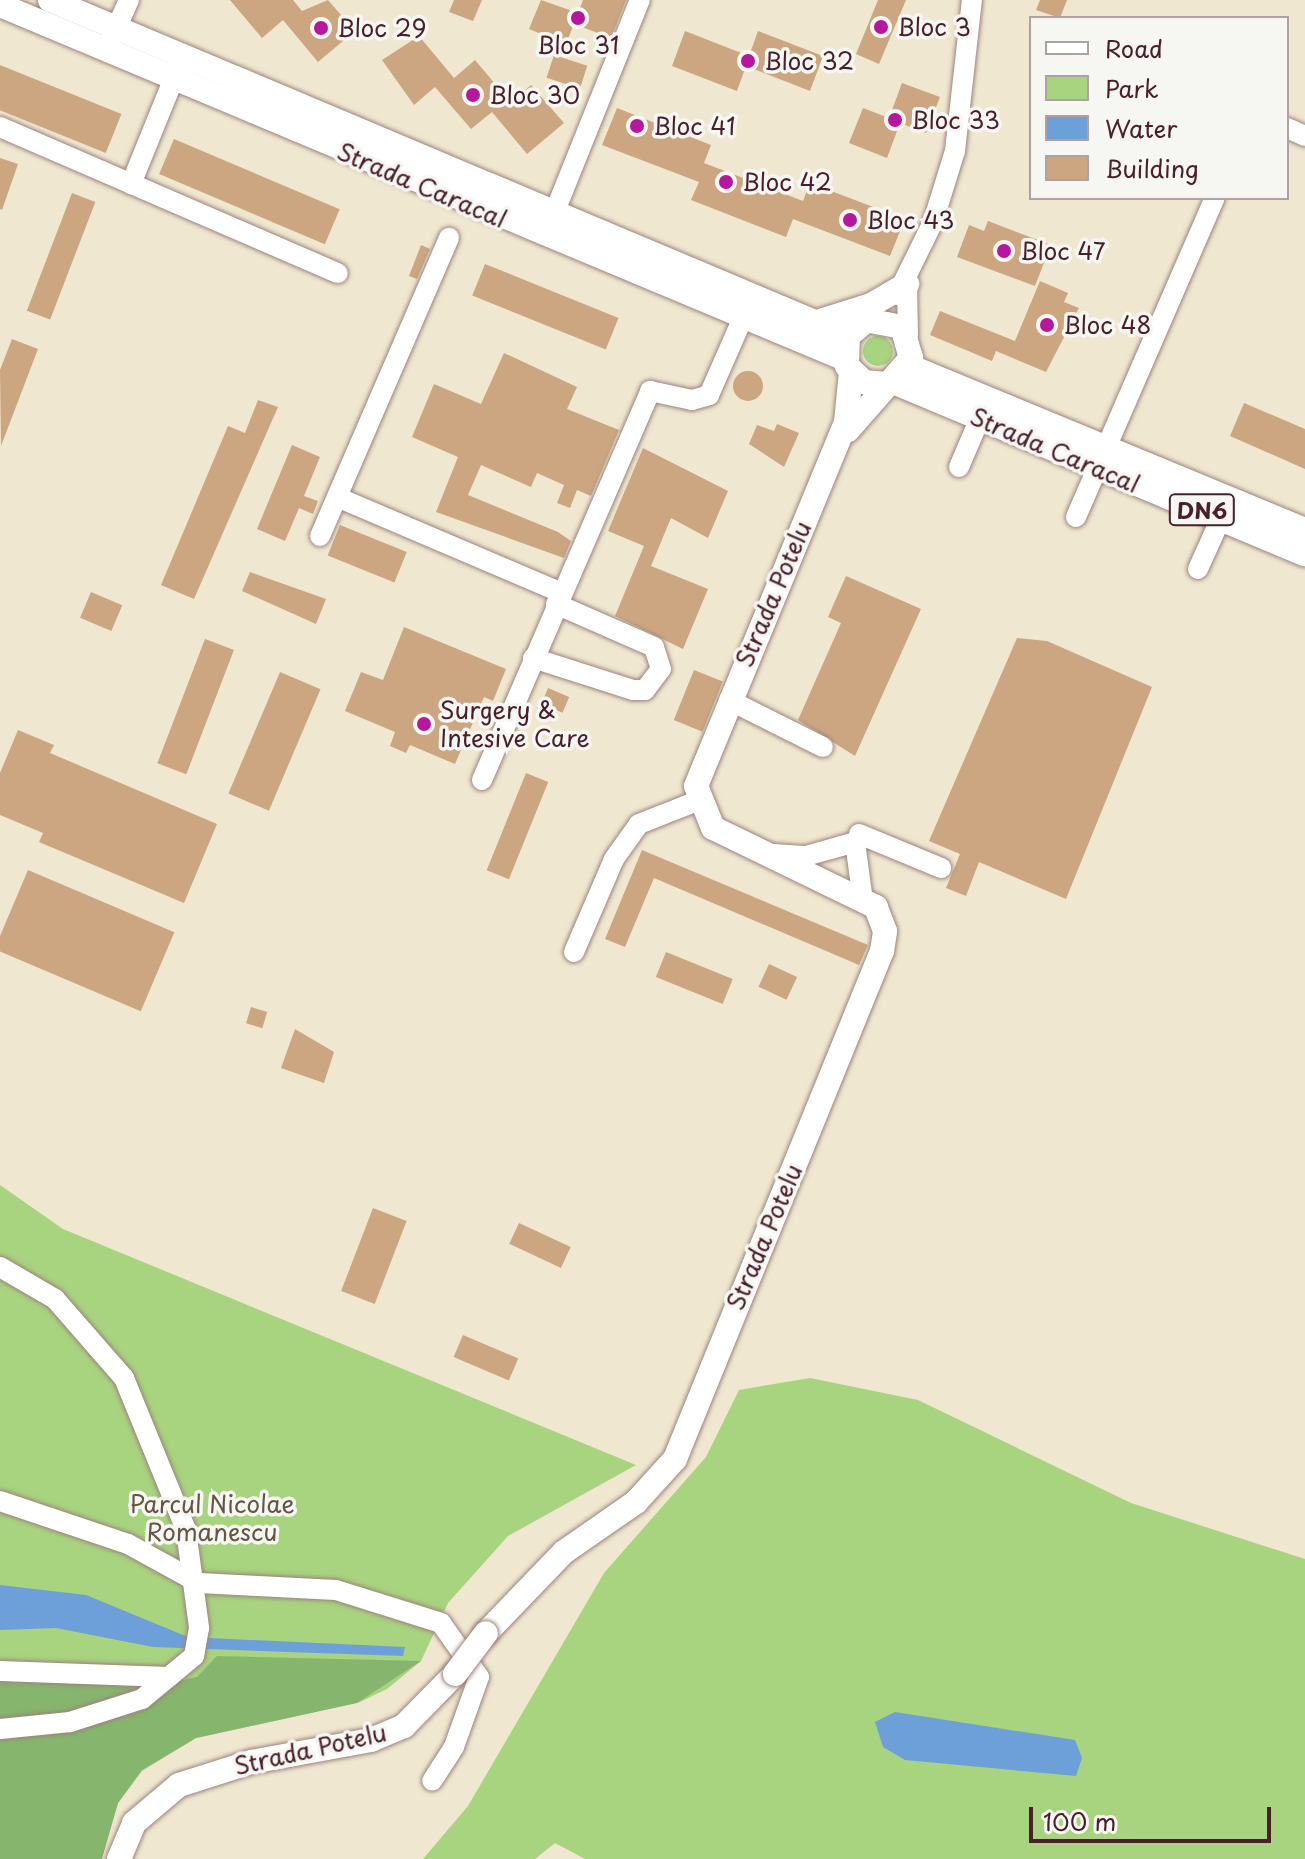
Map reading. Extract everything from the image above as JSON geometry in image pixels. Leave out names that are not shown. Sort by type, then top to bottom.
[{"type":"main road","name":"Strada Caracal","points":[[50,0],[811,324],[848,356]]},
{"type":"main road","name":"Strada Caracal","points":[[0,5],[742,320],[848,356]]},
{"type":"main road","points":[[811,324],[871,305],[907,284]]},
{"type":"main road","points":[[848,356],[875,318],[908,335],[896,377]]},
{"type":"main road","name":"DN6","points":[[848,356],[896,377]]},
{"type":"main road","name":"Strada Potelu","points":[[697,801],[697,774],[835,450],[848,356]]},
{"type":"main road","name":"Strada Caracal","points":[[896,377],[1102,458],[1221,518],[1305,554]]},
{"type":"main road","name":"Strada Caracal","points":[[896,377],[930,397],[980,418],[1305,530]]},
{"type":"main road","name":"Strada Potelu","points":[[835,450],[896,377]]},
{"type":"main road","points":[[835,450],[881,407],[930,397]]},
{"type":"main road","points":[[697,801],[713,828],[862,894]]},
{"type":"main road","name":"Strada Potelu","points":[[119,1859],[134,1823],[179,1785],[382,1735],[424,1710],[486,1633],[564,1552],[636,1502],[675,1459],[876,971],[883,920],[862,894]]},
{"type":"street","points":[[106,50],[129,0]]},
{"type":"street","points":[[544,236],[640,0]]},
{"type":"street","points":[[908,335],[907,284],[962,124],[972,0]]},
{"type":"street","points":[[131,184],[184,55]]},
{"type":"street","points":[[0,127],[338,273]]},
{"type":"street","points":[[1076,517],[1214,200]]},
{"type":"street","points":[[320,536],[449,238]]},
{"type":"street","points":[[875,318],[907,284]]},
{"type":"street","points":[[482,780],[650,391],[692,400],[709,395],[742,320]]},
{"type":"street","points":[[959,467],[980,418]]},
{"type":"street","points":[[337,497],[558,598],[654,647],[657,680],[645,690],[624,689],[533,658]]},
{"type":"street","points":[[1198,569],[1221,518]]},
{"type":"street","points":[[729,700],[823,747]]},
{"type":"street","points":[[574,952],[614,859],[639,824],[697,801]]},
{"type":"street","points":[[859,834],[941,868]]},
{"type":"street","points":[[764,853],[806,856],[855,842],[862,894]]},
{"type":"street","points":[[0,1267],[55,1299],[124,1378],[157,1446],[199,1583],[199,1628],[194,1656],[173,1677],[142,1699],[70,1722],[0,1729]]},
{"type":"street","points":[[0,1501],[128,1544],[199,1583],[336,1590],[441,1623],[479,1677],[454,1747],[432,1781]]},
{"type":"street","points":[[0,1671],[173,1677]]},
{"type":"green space","points":[[878,336],[889,340],[893,351],[889,362],[878,366],[867,362],[863,351],[867,340]]},
{"type":"green space","name":"Parcul Nicolae Romanescu","points":[[0,1185],[63,1229],[636,1465],[508,1536],[448,1603],[421,1661],[387,1689],[360,1702],[196,1738],[142,1771],[118,1803],[101,1859],[0,1859]]},
{"type":"green space","points":[[810,1378],[918,1400],[1131,1503],[1305,1559],[1305,1859],[585,1859],[555,1843],[535,1859],[423,1859],[468,1806],[604,1573],[706,1457],[739,1390]]},
{"type":"green space","points":[[217,1656],[421,1661],[357,1703],[196,1738],[142,1770],[118,1803],[102,1859],[0,1859],[0,1677],[150,1687],[197,1677]]},
{"type":"water","points":[[0,1585],[86,1595],[188,1637],[405,1647],[403,1656],[153,1647],[56,1628],[0,1630]]},
{"type":"water","points":[[895,1712],[1075,1740],[1082,1758],[1076,1776],[905,1760],[883,1747],[875,1722]]},
{"type":"building","name":"Bloc 29","points":[[230,0],[293,0],[302,11],[328,0],[355,31],[318,62],[283,20],[262,38]]},
{"type":"building","points":[[454,0],[482,0],[473,21],[449,12]]},
{"type":"building","name":"Bloc 31","points":[[541,0],[578,13],[583,0],[626,0],[611,38],[574,24],[566,44],[529,29]]},
{"type":"building","name":"Bloc 3","points":[[878,0],[906,0],[879,64],[856,54]]},
{"type":"building","points":[[1040,0],[1067,0],[1061,16],[1036,10]]},
{"type":"building","name":"Bloc 32","points":[[685,31],[749,56],[758,31],[823,56],[810,91],[746,66],[737,91],[672,66]]},
{"type":"building","name":"Bloc 30","points":[[419,36],[454,78],[475,60],[511,103],[531,85],[564,123],[527,154],[492,112],[471,129],[435,87],[414,105],[382,60]]},
{"type":"building","points":[[554,55],[587,66],[580,89],[547,78]]},
{"type":"building","points":[[0,65],[121,114],[106,153],[0,110]]},
{"type":"building","name":"Bloc 33","points":[[902,83],[940,97],[926,133],[900,123],[887,158],[849,143],[863,108],[889,118]]},
{"type":"building","points":[[617,108],[711,145],[704,163],[803,201],[810,183],[905,219],[890,256],[793,219],[786,237],[691,200],[699,182],[602,145]]},
{"type":"building","points":[[174,139],[340,209],[325,244],[159,174]]},
{"type":"building","points":[[0,158],[18,164],[2,210],[0,209]]},
{"type":"building","points":[[72,193],[95,202],[50,320],[27,311]]},
{"type":"building","name":"Bloc 47","points":[[988,221],[1051,245],[1035,286],[957,257],[969,225],[984,231]]},
{"type":"building","points":[[421,245],[430,249],[417,279],[409,276]]},
{"type":"building","points":[[485,264],[619,318],[606,349],[472,296]]},
{"type":"building","points":[[1040,281],[1068,293],[1064,302],[1079,308],[1046,372],[996,351],[992,361],[930,335],[940,311],[1015,341]]},
{"type":"building","points":[[12,339],[38,349],[1,446],[0,370]]},
{"type":"building","points":[[504,353],[577,387],[567,409],[619,430],[591,496],[577,490],[570,508],[557,503],[564,485],[537,473],[531,487],[481,465],[468,495],[558,532],[571,541],[564,558],[436,512],[458,457],[412,437],[434,384],[481,404]]},
{"type":"building","points":[[748,371],[759,375],[763,386],[759,397],[748,401],[737,397],[733,386],[737,375]]},
{"type":"building","points":[[258,400],[278,407],[194,599],[161,585],[228,426],[245,433]]},
{"type":"building","points":[[1244,403],[1305,429],[1305,469],[1230,436]]},
{"type":"building","points":[[777,424],[799,433],[784,467],[749,444],[757,425],[774,431]]},
{"type":"building","points":[[292,445],[320,457],[304,496],[318,501],[313,514],[299,508],[285,541],[257,529]]},
{"type":"building","points":[[643,448],[728,491],[708,538],[671,518],[651,566],[708,589],[683,649],[615,616],[644,546],[608,531]]},
{"type":"building","points":[[340,525],[407,552],[394,583],[328,556]]},
{"type":"building","points":[[250,572],[326,599],[316,624],[242,591]]},
{"type":"building","points":[[846,576],[921,609],[855,756],[798,720],[841,623],[828,617]]},
{"type":"building","points":[[91,592],[122,605],[111,631],[80,618]]},
{"type":"building","points":[[404,627],[506,669],[493,701],[484,697],[455,764],[410,745],[406,753],[390,746],[395,732],[345,711],[361,672],[383,680]]},
{"type":"building","points":[[1017,638],[1047,641],[1152,687],[1066,899],[979,862],[966,896],[946,888],[960,854],[929,841]]},
{"type":"building","points":[[205,639],[234,650],[186,774],[157,763]]},
{"type":"building","points":[[694,670],[723,682],[703,732],[674,720]]},
{"type":"building","points":[[280,672],[321,689],[269,811],[228,794]]},
{"type":"building","points":[[548,688],[569,697],[563,713],[541,704]]},
{"type":"building","points":[[18,730],[54,745],[50,753],[217,824],[184,903],[39,842],[43,833],[0,815],[0,773]]},
{"type":"building","points":[[526,773],[548,782],[509,879],[487,870]]},
{"type":"building","points":[[642,850],[868,945],[859,965],[654,878],[625,947],[605,939]]},
{"type":"building","points":[[28,870],[174,932],[141,1011],[0,952],[0,936]]},
{"type":"building","points":[[666,952],[733,979],[723,1004],[656,977]]},
{"type":"building","points":[[769,964],[797,977],[787,1000],[758,987]]},
{"type":"building","points":[[251,1007],[267,1012],[262,1028],[246,1023]]},
{"type":"building","points":[[295,1029],[334,1052],[324,1083],[281,1068]]},
{"type":"building","points":[[373,1208],[407,1221],[375,1304],[341,1291]]},
{"type":"building","points":[[519,1223],[571,1247],[561,1268],[509,1244]]},
{"type":"building","points":[[463,1335],[518,1358],[509,1381],[454,1357]]},
{"type":"place","name":"Bloc 31","points":[[578,18]]},
{"type":"place","name":"Bloc 3","points":[[881,27]]},
{"type":"place","name":"Bloc 29","points":[[321,28]]},
{"type":"place","name":"Bloc 32","points":[[748,61]]},
{"type":"place","name":"Bloc 30","points":[[473,95]]},
{"type":"place","name":"Bloc 33","points":[[895,120]]},
{"type":"place","name":"Bloc 41","points":[[637,126]]},
{"type":"place","name":"Bloc 42","points":[[726,182]]},
{"type":"place","name":"Bloc 43","points":[[850,220]]},
{"type":"place","name":"Bloc 47","points":[[1004,251]]},
{"type":"place","name":"Bloc 48","points":[[1047,325]]},
{"type":"place","name":"Surgery & Intesive Care","points":[[424,724]]}]
